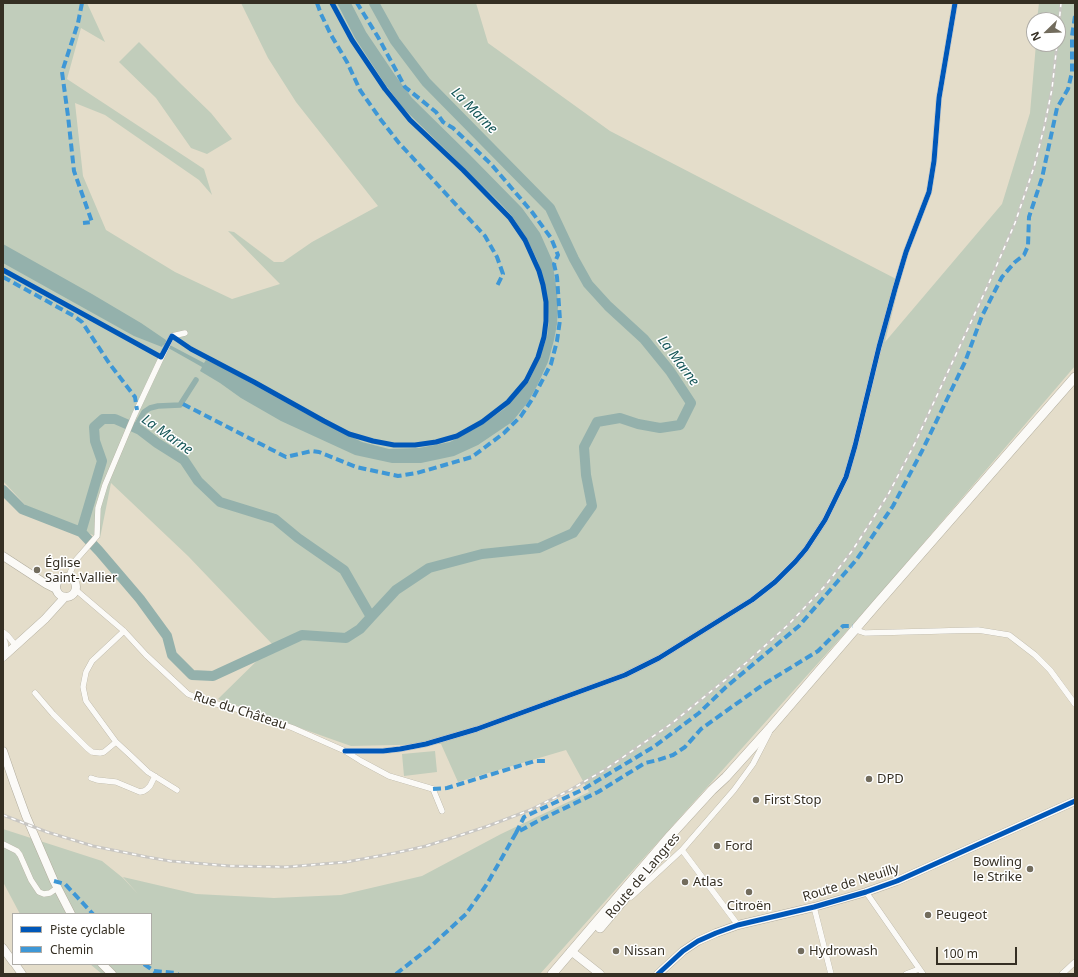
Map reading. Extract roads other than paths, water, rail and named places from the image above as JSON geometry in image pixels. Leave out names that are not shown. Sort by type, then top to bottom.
[{"type":"main road","points":[[552,974],[574,953],[670,836],[712,790],[726,778],[771,727],[1075,377]]},
{"type":"main road","points":[[3,556],[46,584],[56,588]]},
{"type":"main road","points":[[62,578],[68,578],[74,581],[76,590],[70,597],[64,597],[59,594],[56,588],[57,582],[62,578]]},
{"type":"main road","points":[[6,655],[45,619],[64,597]]},
{"type":"main road","points":[[3,751],[26,816],[57,888],[70,913]]},
{"type":"main road","name":"Route de Langres","points":[[559,974],[574,953],[617,908],[726,778]]},
{"type":"main road","name":"Route de Neuilly","points":[[658,974],[683,951],[698,941],[738,924],[814,907],[866,892],[897,881],[1075,801]]},
{"type":"main road","points":[[3,948],[12,960]]},
{"type":"main road","points":[[574,953],[600,974]]},
{"type":"main road","points":[[15,965],[22,974]]},
{"type":"main road","points":[[103,965],[112,974]]},
{"type":"street","points":[[345,751],[389,751],[426,744],[477,729],[625,675],[659,658],[752,600],[775,582],[799,558],[825,520],[846,477],[895,289],[906,252],[928,192],[934,161],[939,98],[955,3]]},
{"type":"street","points":[[68,578],[74,561],[97,536],[98,508],[105,485],[134,416],[164,352],[172,336],[185,333]]},
{"type":"street","name":"Rue du Château","points":[[76,590],[124,631],[169,678],[188,694],[205,701],[252,713],[293,728],[345,751],[389,776],[433,789],[442,811]]},
{"type":"street","points":[[856,629],[865,633],[978,630],[1009,635],[1035,655],[1050,670],[1075,704]]},
{"type":"street","points":[[124,631],[92,661],[86,672],[83,687],[86,701],[116,742],[140,765],[177,790]]},
{"type":"street","points":[[3,632],[16,646]]},
{"type":"street","points":[[3,638],[5,642],[6,655]]},
{"type":"street","points":[[35,693],[53,714],[92,752],[104,752],[116,742]]},
{"type":"street","points":[[617,908],[637,892],[682,850],[734,790],[753,764],[771,727]]},
{"type":"street","points":[[91,778],[116,782],[140,792],[144,791],[150,786],[155,776]]},
{"type":"street","points":[[3,844],[14,849],[20,855],[31,880],[39,892],[44,894],[50,893],[57,888]]},
{"type":"street","points":[[682,850],[738,924]]},
{"type":"street","points":[[866,892],[921,972],[906,974]]},
{"type":"street","points":[[814,907],[831,974]]},
{"type":"street","points":[[1062,974],[1075,962]]},
{"type":"water","points":[[337,3],[351,3],[366,32],[412,98],[522,208],[540,233],[552,260],[557,292],[557,324],[548,362],[537,386],[528,402],[512,422],[478,445],[454,456],[421,463],[392,463],[355,455],[281,421],[241,398],[200,371],[202,367],[163,345],[162,347],[134,336],[3,263],[3,244],[141,323],[166,340],[166,343],[204,363],[206,360],[220,366],[310,416],[362,442],[389,449],[419,448],[450,442],[480,426],[504,409],[529,381],[547,337],[549,320],[547,302],[544,282],[538,262],[527,239],[512,216],[403,108],[385,84],[355,38]]},
{"type":"waterway","name":"La Marne","points":[[3,490],[22,509],[81,532],[102,461],[95,441],[94,427],[103,419],[115,419],[140,430],[184,460],[198,481],[220,502],[275,519],[298,538],[344,570],[371,617],[396,590],[429,568],[482,554],[539,548],[573,533],[592,506],[586,475],[584,447],[597,422],[620,418],[638,424],[660,428],[680,425],[691,403],[670,371],[644,339],[608,306],[588,284],[574,259],[550,208],[426,82],[395,41],[374,3]]},
{"type":"waterway","points":[[135,428],[144,412],[150,408],[180,405],[196,380]]},
{"type":"waterway","name":"La Marne","points":[[81,532],[140,599],[167,636],[172,655],[192,675],[213,676],[302,635],[346,638],[360,629],[371,617]]},
{"type":"railway","points":[[1060,12],[1061,3]]},
{"type":"railway","points":[[3,815],[47,832],[93,846],[170,861],[230,866],[286,867],[346,862],[426,846],[488,826],[530,810],[570,790],[606,769],[671,724],[746,663],[789,624],[825,586],[852,551],[889,493],[915,443],[1015,223],[1034,167],[1044,128],[1052,89],[1056,52]]},
{"type":"place","name":"Église Saint-Vallier","points":[[37,570]]},
{"type":"place","name":"DPD","points":[[869,779]]},
{"type":"place","name":"First Stop","points":[[756,800]]},
{"type":"place","name":"Ford","points":[[717,846]]},
{"type":"place","name":"Bowling le Strike","points":[[1030,869]]},
{"type":"place","name":"Atlas","points":[[685,882]]},
{"type":"place","name":"Citroën","points":[[749,892]]},
{"type":"place","name":"Peugeot","points":[[928,915]]},
{"type":"place","name":"Nissan","points":[[616,951]]},
{"type":"place","name":"Hydrowash","points":[[801,951]]}]
